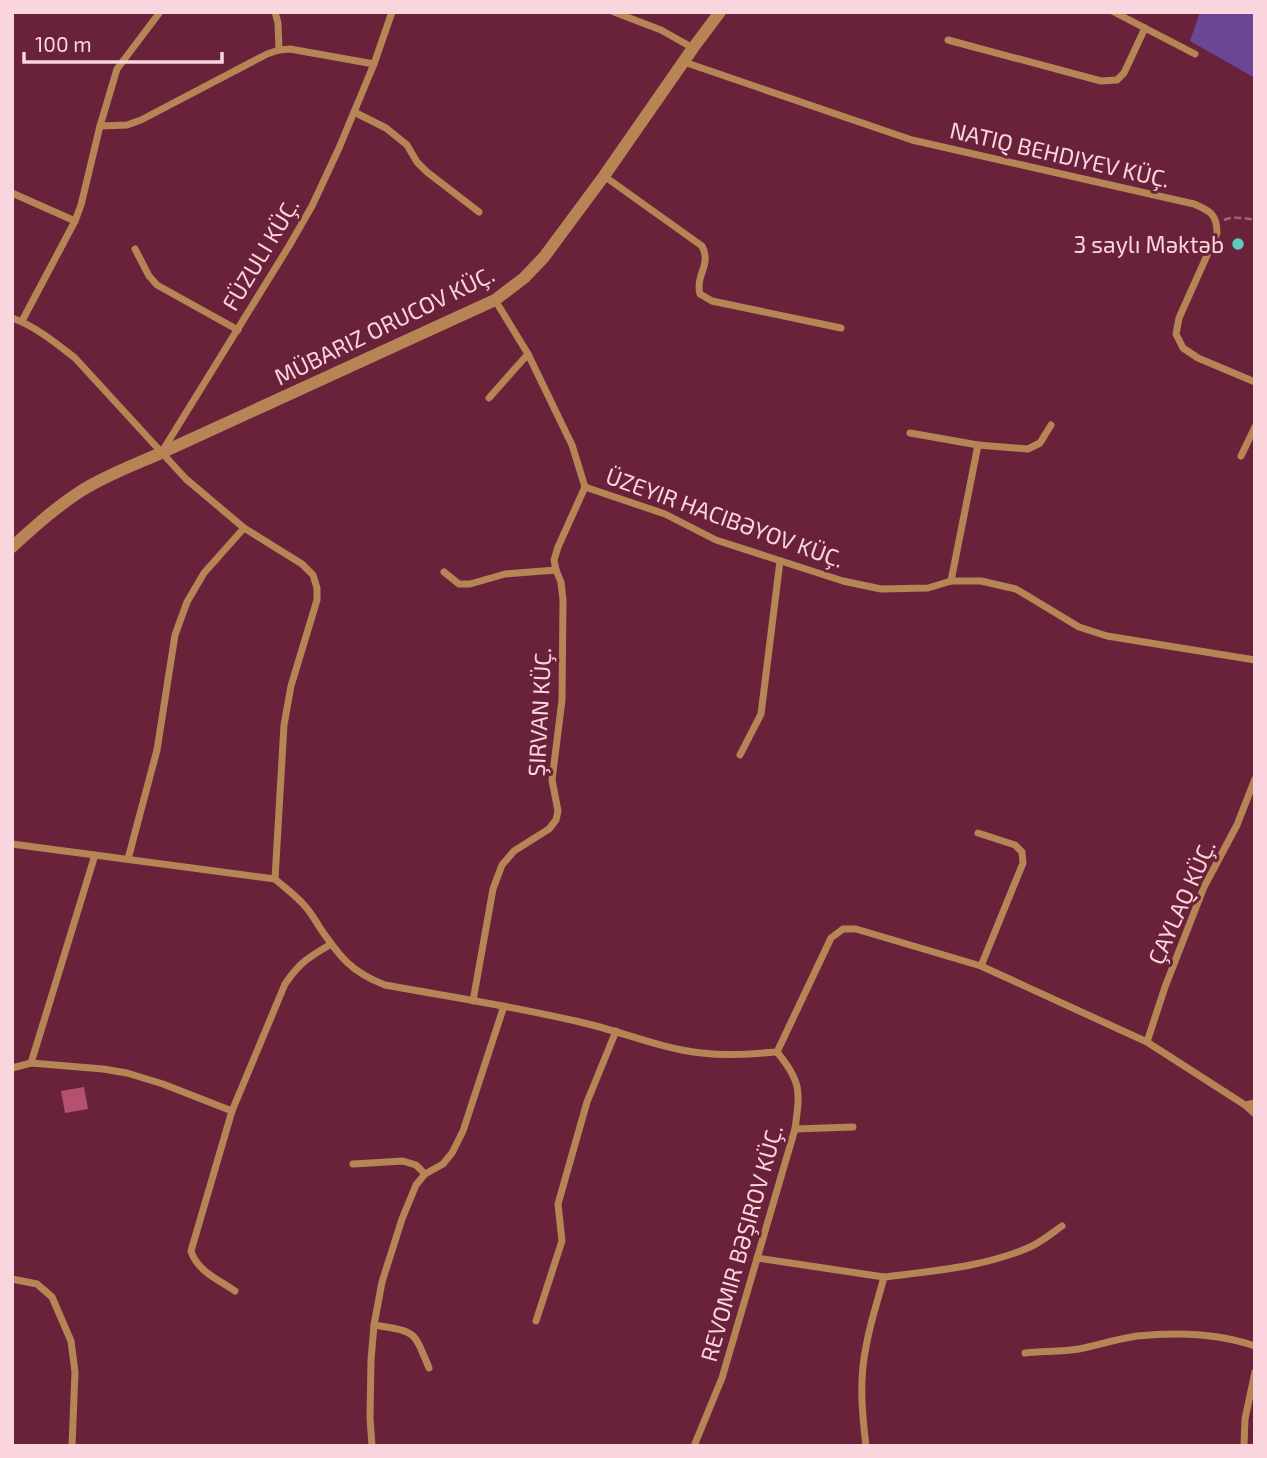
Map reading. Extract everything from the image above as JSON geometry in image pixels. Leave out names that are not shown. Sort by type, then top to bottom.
[{"type":"street","points":[[22,321],[75,221],[117,69],[160,12]]},
{"type":"street","points":[[275,12],[279,50]]},
{"type":"street","name":"FÜZULI KÜÇ.","points":[[161,453],[312,206],[354,112],[392,12]]},
{"type":"street","points":[[614,12],[661,30],[693,48]]},
{"type":"street","name":"MÜBARIZ ORUCOV KÜÇ.","points":[[12,547],[43,519],[82,491],[114,473],[495,300],[524,278],[544,257],[720,12]]},
{"type":"street","points":[[1114,12],[1195,54]]},
{"type":"street","points":[[948,40],[1101,81],[1117,79],[1124,73],[1145,29]]},
{"type":"street","points":[[100,127],[127,125],[141,120],[279,50],[290,48],[373,64]]},
{"type":"street","name":"NATIQ BEHDIYEV KÜÇ.","points":[[684,62],[912,140],[1194,204],[1211,212],[1217,223]]},
{"type":"street","points":[[354,112],[387,128],[407,145],[427,172],[479,212]]},
{"type":"street","points":[[604,176],[702,246],[706,255],[698,285],[700,294],[712,301],[841,328]]},
{"type":"street","points":[[12,193],[75,221]]},
{"type":"street","points":[[1217,223],[1212,248],[1179,317],[1176,334],[1183,348],[1198,358],[1255,382]]},
{"type":"street","points":[[135,248],[149,276],[157,285],[238,330]]},
{"type":"street","points":[[495,300],[528,354],[572,445],[585,487],[665,514],[716,540],[843,581],[881,589],[928,588],[951,581],[981,581],[1016,589],[1079,627],[1107,636],[1255,660]]},
{"type":"street","points":[[12,318],[22,321],[75,358],[186,479],[244,527],[302,564],[313,575],[317,600],[291,686],[284,725],[275,879]]},
{"type":"street","points":[[489,398],[528,354]]},
{"type":"street","points":[[910,433],[978,445],[1028,449],[1040,443],[1051,425]]},
{"type":"street","points":[[1241,456],[1255,427]]},
{"type":"street","points":[[951,581],[978,445]]},
{"type":"street","name":"ŞIRVAN KÜÇ.","points":[[473,1001],[494,889],[502,865],[514,851],[549,829],[558,811],[552,780],[562,700],[563,600],[554,560],[585,487]]},
{"type":"street","points":[[128,859],[156,750],[175,635],[187,602],[204,573],[244,527]]},
{"type":"street","points":[[740,755],[761,715],[780,561]]},
{"type":"street","points":[[444,572],[459,583],[470,584],[505,574],[556,570]]},
{"type":"street","name":"ÇAYLAQ KÜÇ.","points":[[1147,1042],[1204,887],[1237,825],[1255,779]]},
{"type":"street","points":[[978,833],[1015,845],[1022,852],[1023,863],[981,966]]},
{"type":"street","points":[[12,844],[275,879],[305,906],[331,944],[355,970],[367,978],[385,985],[586,1023],[702,1054],[777,1052],[831,938],[844,929],[856,929],[981,966],[1147,1042],[1245,1104],[1255,1114]]},
{"type":"street","points":[[30,1063],[95,855]]},
{"type":"street","points":[[235,1292],[199,1267],[191,1251],[232,1111],[285,984],[307,958],[331,944]]},
{"type":"street","points":[[372,1446],[371,1360],[382,1282],[416,1185],[425,1174],[443,1164],[453,1153],[463,1131],[504,1006]]},
{"type":"street","points":[[536,1321],[562,1241],[558,1204],[587,1102],[616,1031]]},
{"type":"street","name":"REVOMIR BƏŞIROV KÜÇ.","points":[[694,1446],[722,1378],[795,1129],[799,1100],[797,1081],[777,1052]]},
{"type":"street","points":[[12,1068],[30,1063],[127,1073],[232,1111]]},
{"type":"street","points":[[1245,1104],[1255,1103]]},
{"type":"street","points":[[795,1129],[853,1127]]},
{"type":"street","points":[[353,1164],[403,1161],[416,1165],[425,1174]]},
{"type":"street","points":[[757,1258],[884,1277],[994,1259],[1031,1247],[1062,1226]]},
{"type":"street","points":[[866,1446],[862,1374],[866,1346],[884,1277]]},
{"type":"street","points":[[12,1279],[37,1284],[52,1297],[71,1341],[75,1372],[72,1446]]},
{"type":"street","points":[[374,1325],[406,1330],[416,1338],[429,1368]]},
{"type":"street","points":[[1025,1353],[1076,1349],[1135,1337],[1187,1334],[1221,1337],[1255,1346]]},
{"type":"street","points":[[1244,1446],[1245,1419],[1255,1372]]},
{"type":"path","points":[[1217,223],[1228,218],[1255,220]]},
{"type":"shaded area","points":[[1200,12],[1255,12],[1255,78],[1190,41]]},
{"type":"building","points":[[84,1087],[88,1109],[65,1113],[61,1091]]},
{"type":"place","name":"3 saylı Məktəb","points":[[1238,244]]}]
